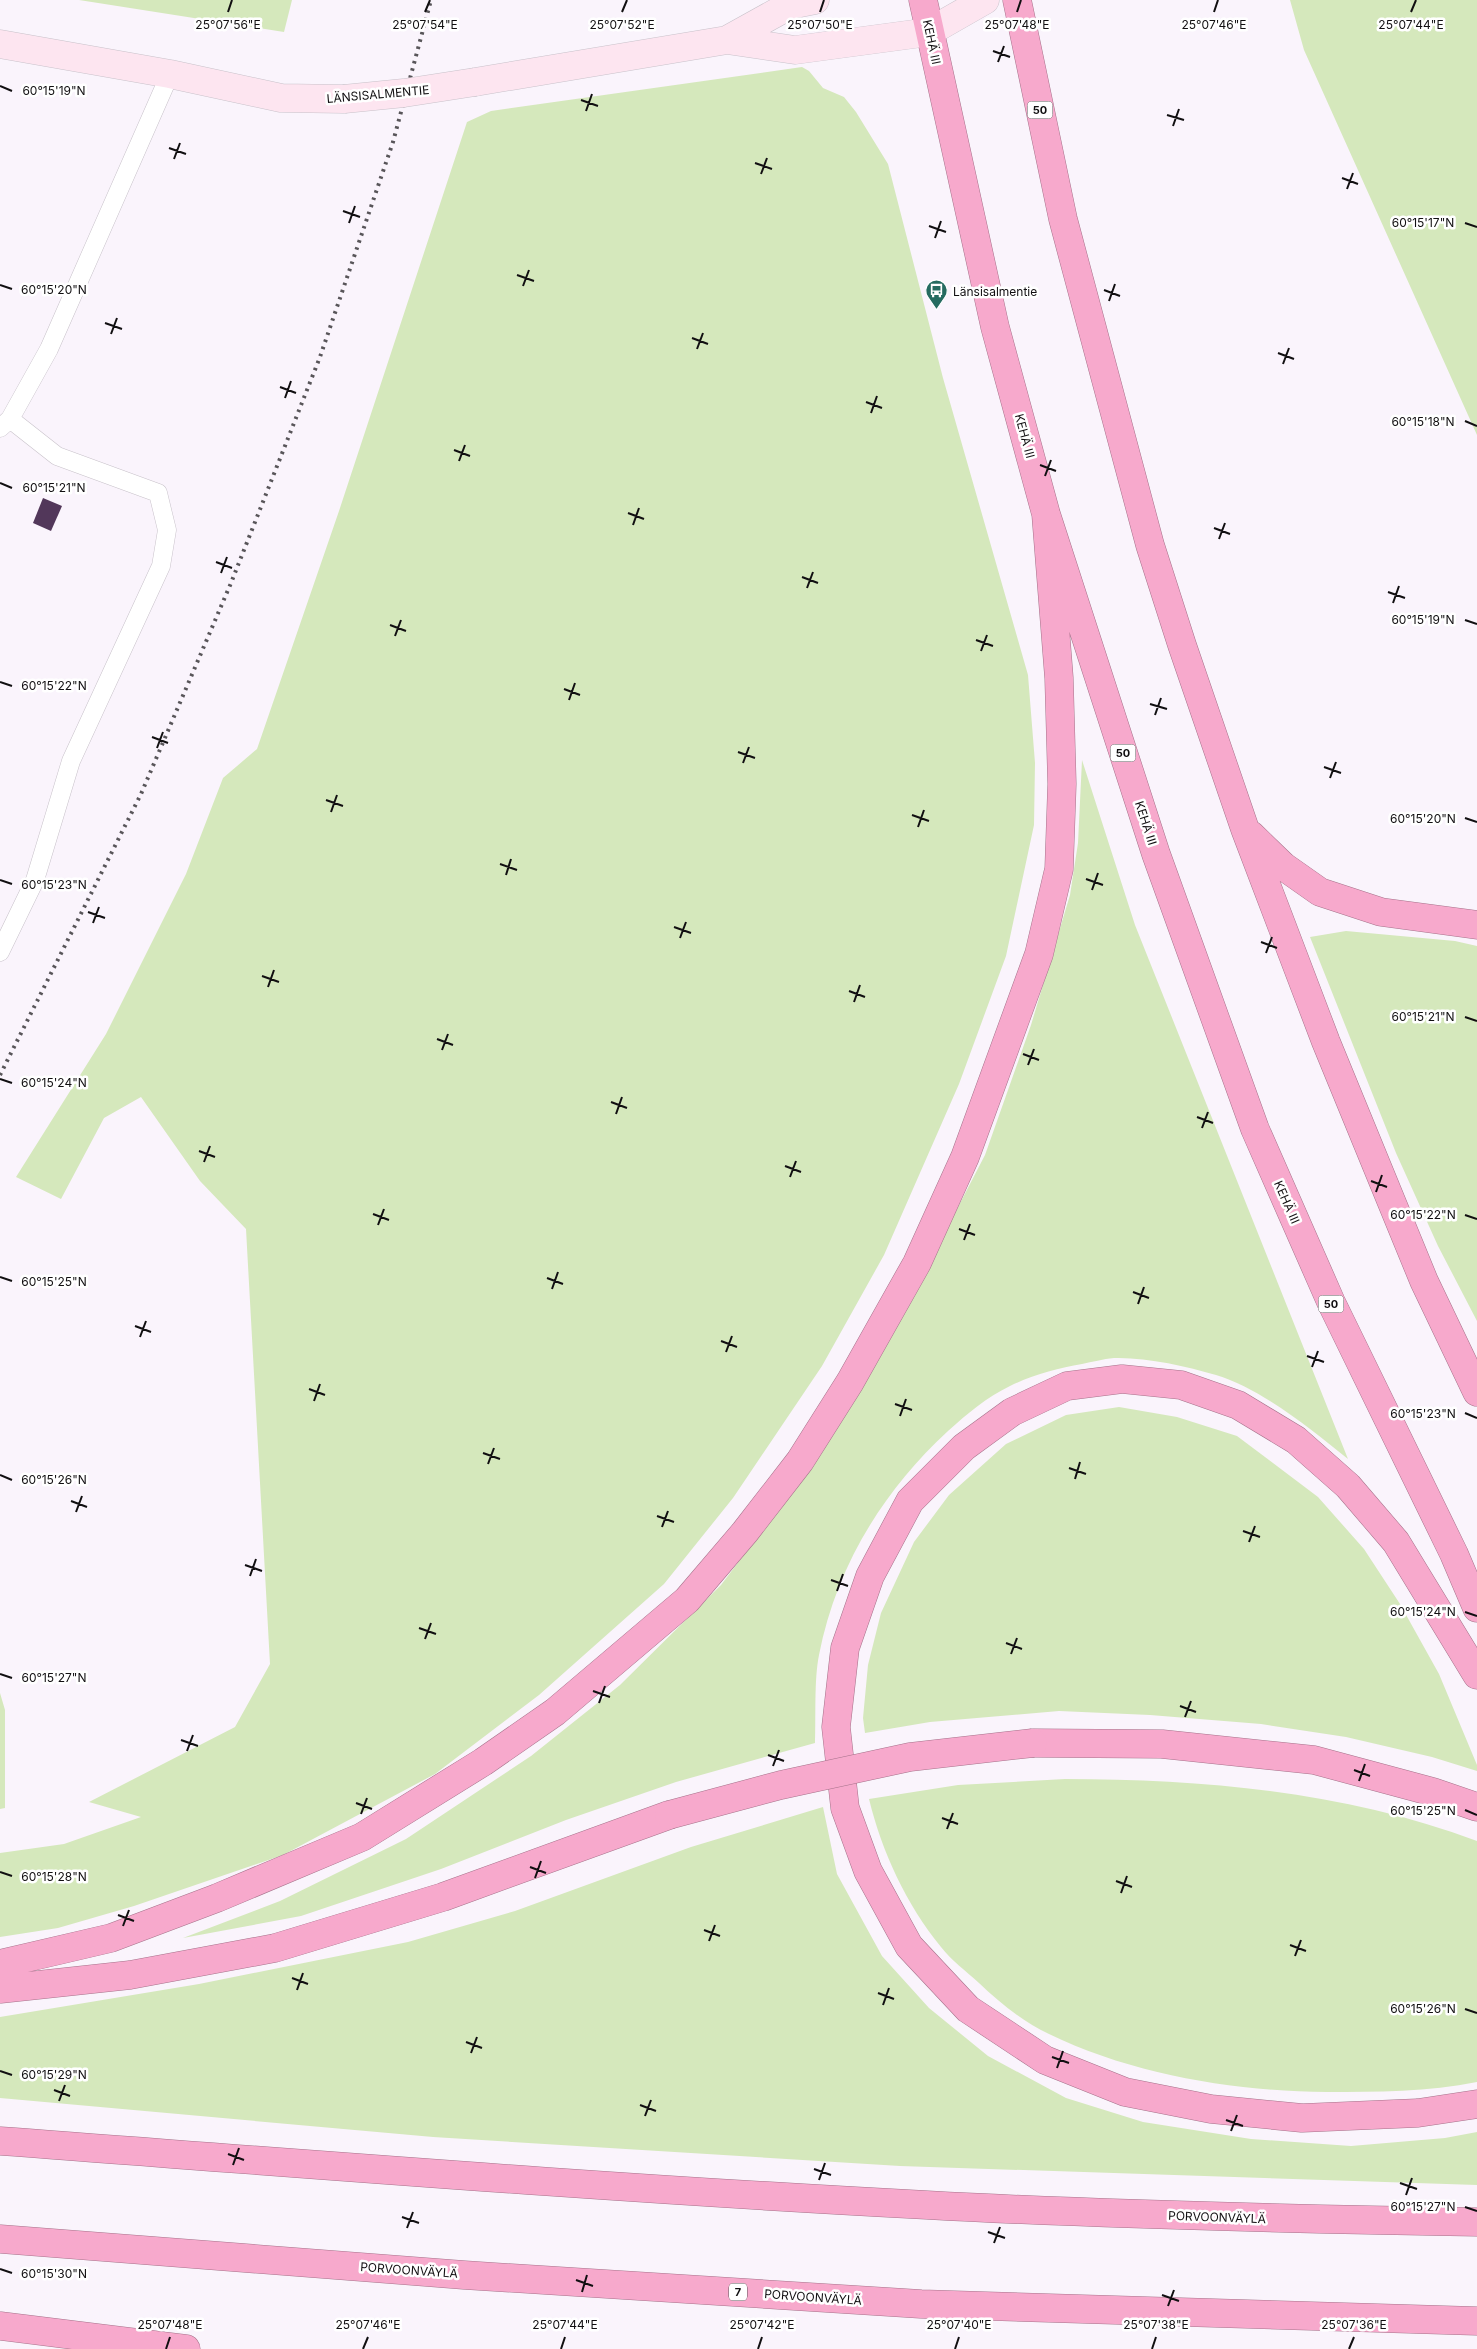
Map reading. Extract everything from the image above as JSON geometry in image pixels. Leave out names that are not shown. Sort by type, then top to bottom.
[{"type":"highway","name":"KEHÄ III","points":[[923,0],[995,327],[1046,514],[1156,854],[1255,1129],[1331,1302],[1454,1554],[1477,1608]]},
{"type":"highway","name":"50","points":[[1017,0],[1064,219],[1150,545],[1245,829],[1326,1042],[1424,1281],[1477,1392]]},
{"type":"highway","points":[[0,1964],[111,1938],[217,1898],[362,1837],[483,1762],[555,1712],[687,1600],[745,1532],[800,1461],[850,1382],[917,1262],[965,1157],[1039,954],[1059,869],[1062,784],[1059,678],[1046,514]]},
{"type":"highway","points":[[1245,829],[1283,866],[1320,892],[1381,912],[1477,926]]},
{"type":"highway","points":[[1477,1674],[1396,1542],[1348,1486],[1296,1440],[1230,1402],[1181,1385],[1122,1379],[1067,1386],[1012,1412],[964,1447],[910,1501],[870,1576],[845,1648],[836,1727],[845,1808],[868,1871],[909,1946],[968,2009],[1045,2060],[1125,2092],[1211,2109],[1302,2118],[1418,2113],[1477,2104]]},
{"type":"highway","points":[[0,1990],[130,1975],[275,1948],[443,1897],[669,1815],[781,1785],[910,1756],[1033,1743],[1162,1744],[1314,1760],[1432,1792],[1477,1807]]},
{"type":"highway","name":"PORVOONVÄYLÄ","points":[[0,2141],[458,2176],[929,2206],[1246,2218],[1477,2222]]},
{"type":"highway","name":"PORVOONVÄYLÄ","points":[[0,2239],[464,2275],[921,2304],[1477,2321]]},
{"type":"highway","points":[[0,2326],[186,2349]]},
{"type":"street","name":"LÄNSISALMENTIE","points":[[727,40],[790,5],[815,0]]},
{"type":"street","name":"LÄNSISALMENTIE","points":[[0,44],[170,74],[280,98],[344,99],[404,94],[727,40],[796,50],[929,32],[985,0]]},
{"type":"lane","points":[[0,952],[36,880],[71,761],[161,566],[167,530],[158,493],[57,456],[5,423],[49,349],[170,74]]},
{"type":"green space","points":[[79,0],[292,0],[284,32]]},
{"type":"green space","points":[[1290,0],[1477,0],[1477,435],[1304,50]]},
{"type":"green space","points":[[802,67],[809,71],[823,88],[844,97],[856,112],[888,164],[943,378],[1028,675],[1035,763],[1034,825],[1006,956],[959,1084],[884,1255],[822,1366],[733,1498],[664,1584],[539,1695],[435,1774],[283,1855],[134,1906],[58,1928],[0,1937],[0,1853],[64,1844],[141,1817],[89,1802],[235,1727],[270,1664],[246,1229],[200,1181],[141,1097],[104,1118],[61,1199],[16,1177],[106,1034],[186,874],[223,778],[257,749],[339,511],[467,122],[491,111]]},
{"type":"green space","points":[[1082,760],[1135,925],[1348,1459],[1302,1423],[1251,1390],[1233,1381],[1192,1368],[1152,1361],[1114,1358],[1054,1370],[1018,1382],[1002,1390],[970,1412],[924,1454],[883,1505],[866,1532],[850,1561],[837,1591],[819,1655],[816,1687],[815,1743],[676,1782],[566,1820],[441,1869],[301,1916],[183,1938],[280,1901],[406,1839],[531,1756],[620,1685],[721,1585],[815,1461],[901,1317],[985,1155],[1031,1025],[1070,895],[1078,843]]},
{"type":"green space","points":[[1346,931],[1455,941],[1477,946],[1477,1321],[1438,1246],[1396,1153],[1310,937]]},
{"type":"green space","points":[[1119,1407],[1177,1417],[1237,1436],[1318,1497],[1364,1549],[1400,1604],[1439,1674],[1477,1765],[1477,1771],[1432,1757],[1346,1737],[1261,1724],[1150,1715],[1059,1711],[930,1722],[865,1733],[863,1718],[868,1665],[881,1613],[914,1542],[949,1495],[1006,1444],[1066,1415]]},
{"type":"green space","points":[[0,1693],[5,1710],[5,1808],[0,1809]]},
{"type":"green space","points":[[1065,1779],[1170,1782],[1274,1792],[1326,1800],[1377,1811],[1427,1824],[1477,1841],[1477,2082],[1421,2090],[1364,2092],[1292,2091],[1220,2084],[1150,2070],[1115,2060],[1049,2034],[1030,2024],[1012,2011],[954,1961],[928,1930],[906,1895],[888,1858],[869,1799],[958,1785]]},
{"type":"green space","points":[[823,1807],[837,1874],[882,1956],[929,2008],[988,2056],[1066,2098],[1143,2122],[1251,2139],[1351,2146],[1445,2138],[1477,2132],[1477,2185],[900,2166],[433,2137],[0,2098],[0,2017],[199,1984],[408,1942],[515,1911],[691,1847]]},
{"type":"building","points":[[43,498],[62,506],[51,531],[33,523]]},
{"type":"railway","points":[[0,1075],[141,794],[231,583],[320,357],[393,142],[431,0]]},
{"type":"place","name":"Länsisalmentie","points":[[937,310]]}]
